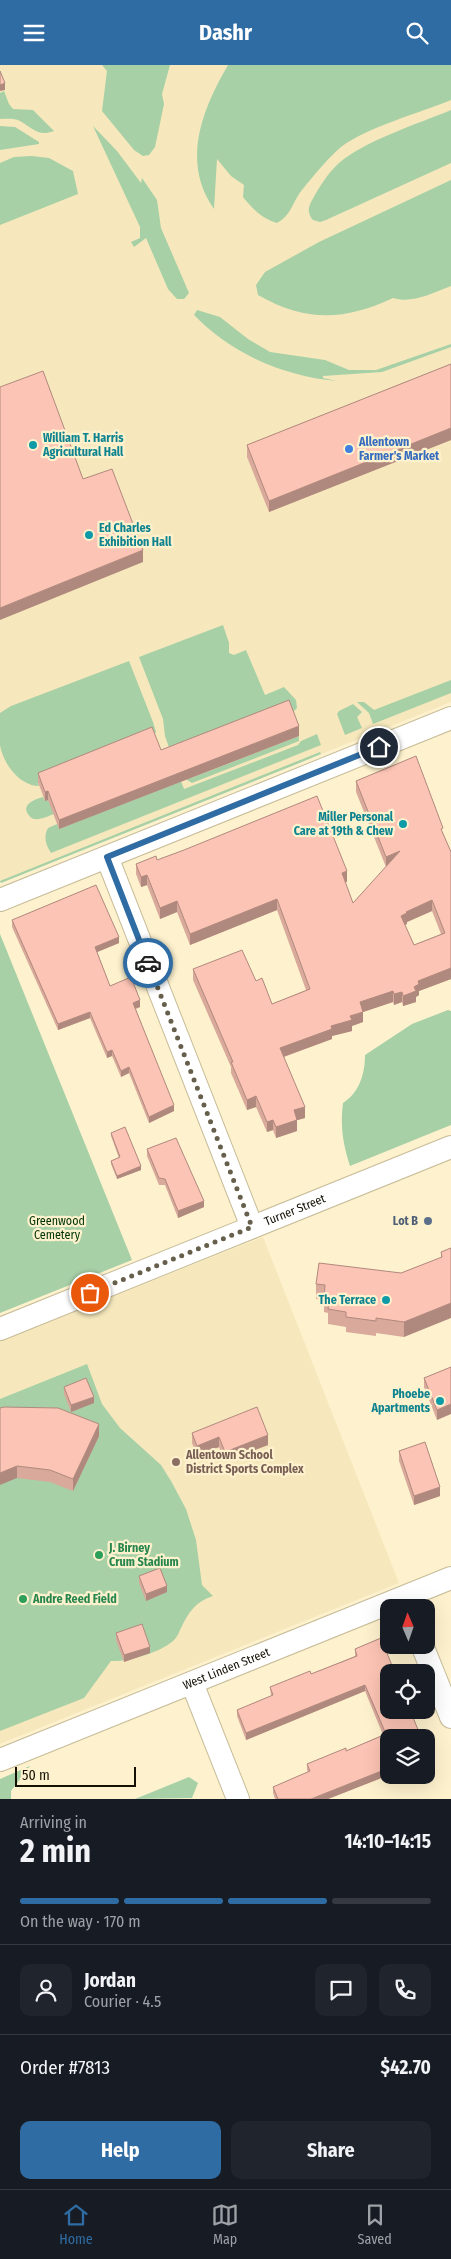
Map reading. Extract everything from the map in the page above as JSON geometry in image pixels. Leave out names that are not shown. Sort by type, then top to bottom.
[{"type":"street","points":[[0,900],[451,718]]},
{"type":"street","points":[[107,857],[252,1227]]},
{"type":"street","name":"Turner Street","points":[[0,1329],[451,1147]]},
{"type":"street","name":"West Linden Street","points":[[412,1599],[451,1578]]},
{"type":"street","name":"West Linden Street","points":[[0,1760],[192,1683],[380,1612]]},
{"type":"street","points":[[426,1654],[451,1717]]},
{"type":"street","points":[[192,1683],[238,1799]]},
{"type":"shaded area","points":[[0,65],[451,65],[451,702],[0,883]]},
{"type":"shaded area","name":"Allentown School District Sports Complex","points":[[263,1237],[399,1583],[0,1744],[0,1341]]},
{"type":"green space","points":[[102,65],[170,65],[162,94],[164,104],[155,147],[149,155],[143,156],[134,150],[102,111],[107,71]]},
{"type":"green space","points":[[228,65],[451,65],[451,100],[379,127],[341,147],[299,194],[286,216],[277,223],[262,216],[250,205],[243,197],[244,185],[231,176],[217,159],[214,209],[204,191],[197,155],[199,136],[210,100]]},
{"type":"green space","points":[[4,91],[13,109],[33,110],[54,131],[40,133],[18,120],[0,119],[0,93]]},
{"type":"green space","points":[[451,110],[451,163],[326,220],[320,222],[313,220],[309,213],[310,204],[324,181],[339,163],[363,147]]},
{"type":"green space","points":[[0,126],[15,127],[39,142],[39,144],[0,150]]},
{"type":"green space","points":[[93,126],[117,151],[141,183],[142,178],[157,200],[161,228],[189,293],[184,299],[177,299],[168,289],[146,238],[134,247],[131,242],[140,238],[140,227]]},
{"type":"green space","points":[[32,156],[49,158],[73,171],[78,194],[0,225],[0,163],[14,157]]},
{"type":"green space","points":[[451,180],[451,286],[415,299],[393,298],[358,311],[325,315],[308,314],[292,310],[258,295],[256,285],[265,272],[319,242]]},
{"type":"green space","points":[[197,310],[220,317],[248,339],[270,352],[325,360],[349,370],[376,370],[451,344],[451,347],[382,372],[323,376],[323,378],[337,381],[297,374],[260,361],[242,352],[209,329],[194,315]]},
{"type":"green space","points":[[223,625],[229,643],[229,653],[234,655],[246,650],[265,695],[284,687],[296,700],[297,708],[291,714],[173,759],[165,736],[163,719],[139,657]]},
{"type":"green space","points":[[129,661],[153,722],[156,732],[152,737],[38,783],[39,786],[32,785],[19,778],[9,766],[2,752],[0,745],[0,713],[11,706]]},
{"type":"green space","points":[[451,680],[451,693],[373,724],[369,713],[357,702],[364,702],[374,710]]},
{"type":"green space","points":[[353,704],[362,712],[357,717],[362,728],[345,735],[337,714]]},
{"type":"green space","points":[[317,734],[321,745],[51,853],[48,847],[45,838],[48,828],[177,771],[184,789],[298,745],[301,741]]},
{"type":"green space","points":[[299,736],[299,741],[192,783],[187,780],[186,777],[191,778]]},
{"type":"green space","points":[[156,748],[167,756],[171,769],[165,772],[163,766],[52,810],[54,814],[44,818],[34,819],[26,810],[26,807],[33,801],[43,797],[45,801],[159,756]]},
{"type":"green space","points":[[320,752],[321,754],[302,762],[1,883],[0,881]]},
{"type":"green space","name":"Greenwood Cemetery","points":[[0,934],[132,1260],[0,1313]]},
{"type":"green space","points":[[448,1010],[451,1011],[451,1125],[350,1166],[343,1135],[343,1103],[349,1099],[360,1082],[364,1069],[365,1055],[412,1024]]},
{"type":"green space","name":"J. Birney Crum Stadium","points":[[87,1364],[102,1404],[120,1428],[161,1465],[171,1481],[186,1509],[196,1540],[202,1585],[213,1596],[193,1608],[176,1638],[167,1645],[143,1656],[111,1661],[84,1698],[0,1731],[0,1399]]},
{"type":"green space","points":[[30,1766],[11,1791],[11,1799],[0,1799],[0,1779]]},
{"type":"green space","points":[[189,1777],[198,1783],[192,1798],[135,1799]]},
{"type":"building","points":[[0,71],[5,83],[0,85]]},
{"type":"building","name":"Allentown Farmer's Market","points":[[451,364],[451,428],[269,501],[247,445]]},
{"type":"building","points":[[43,371],[83,479],[112,469],[143,550],[0,608],[0,387]]},
{"type":"building","points":[[289,700],[299,726],[59,820],[48,791],[45,792],[38,773],[152,727],[161,750]]},
{"type":"building","points":[[416,756],[443,828],[441,829],[451,852],[451,968],[418,981],[419,984],[414,987],[416,991],[403,996],[402,992],[394,994],[393,991],[360,1002],[363,1012],[350,1016],[352,1020],[331,1026],[332,1029],[280,1048],[305,1107],[294,1110],[297,1120],[276,1127],[273,1120],[267,1122],[256,1096],[247,1100],[231,1062],[233,1062],[193,969],[242,950],[256,981],[262,978],[272,1004],[310,989],[277,899],[190,934],[177,901],[160,908],[147,875],[141,877],[136,864],[156,856],[157,860],[184,850],[317,796],[347,871],[342,873],[353,903],[400,851],[386,857],[356,781]],"holes":[[[432,900],[445,933],[414,945],[401,916]]]},
{"type":"building","points":[[96,885],[119,937],[95,947],[110,986],[131,977],[140,1000],[133,1003],[174,1105],[149,1117],[129,1067],[121,1071],[112,1050],[107,1052],[90,1012],[58,1024],[12,920]]},
{"type":"building","points":[[125,1127],[141,1166],[117,1176],[111,1161],[120,1157],[111,1133]]},
{"type":"building","points":[[176,1138],[204,1201],[178,1211],[165,1179],[159,1178],[147,1149]]},
{"type":"building","name":"The Terrace","points":[[451,1248],[451,1303],[404,1322],[376,1318],[376,1321],[346,1317],[346,1312],[328,1309],[330,1298],[324,1297],[325,1285],[316,1284],[319,1263],[401,1273],[442,1257],[441,1252]]},
{"type":"building","name":"Phoebe Apartments","points":[[451,1367],[451,1404],[437,1410],[424,1378]]},
{"type":"building","points":[[86,1378],[94,1397],[71,1405],[64,1387]]},
{"type":"building","points":[[257,1407],[268,1435],[225,1452],[219,1437],[197,1446],[192,1433]]},
{"type":"building","points":[[0,1408],[58,1408],[99,1424],[73,1479],[50,1470],[17,1466],[0,1473]]},
{"type":"building","points":[[425,1442],[440,1487],[414,1496],[399,1451]]},
{"type":"building","points":[[160,1568],[167,1586],[146,1594],[139,1576]]},
{"type":"building","points":[[142,1624],[150,1647],[124,1655],[116,1633]]},
{"type":"building","points":[[380,1638],[380,1654],[387,1654],[391,1664],[380,1664],[380,1719],[414,1719],[418,1729],[384,1729],[365,1685],[246,1733],[237,1710],[273,1695],[270,1687],[310,1671],[311,1674],[357,1656],[355,1649]]},
{"type":"building","points":[[380,1737],[380,1772],[311,1799],[278,1799],[273,1787],[310,1771],[307,1764],[346,1748],[346,1751]]},
{"type":"way so far","points":[[90,1293],[252,1227],[148,963]]},
{"type":"place","name":"William T. Harris Agricultural Hall","points":[[33,445]]},
{"type":"place","name":"Allentown Farmer's Market","points":[[349,449]]},
{"type":"place","name":"Ed Charles Exhibition Hall","points":[[89,535]]},
{"type":"place","name":"Miller Personal Care at 19th & Chew","points":[[403,824]]},
{"type":"place","name":"Lot B","points":[[428,1221]]},
{"type":"place","name":"The Terrace","points":[[386,1300]]},
{"type":"place","name":"Phoebe Apartments","points":[[440,1401]]},
{"type":"place","name":"Allentown School District Sports Complex","points":[[176,1462]]},
{"type":"place","name":"J. Birney Crum Stadium","points":[[99,1555]]},
{"type":"place","name":"Andre Reed Field","points":[[23,1599]]},
{"type":"route","points":[[148,963],[107,857],[379,747]]}]
